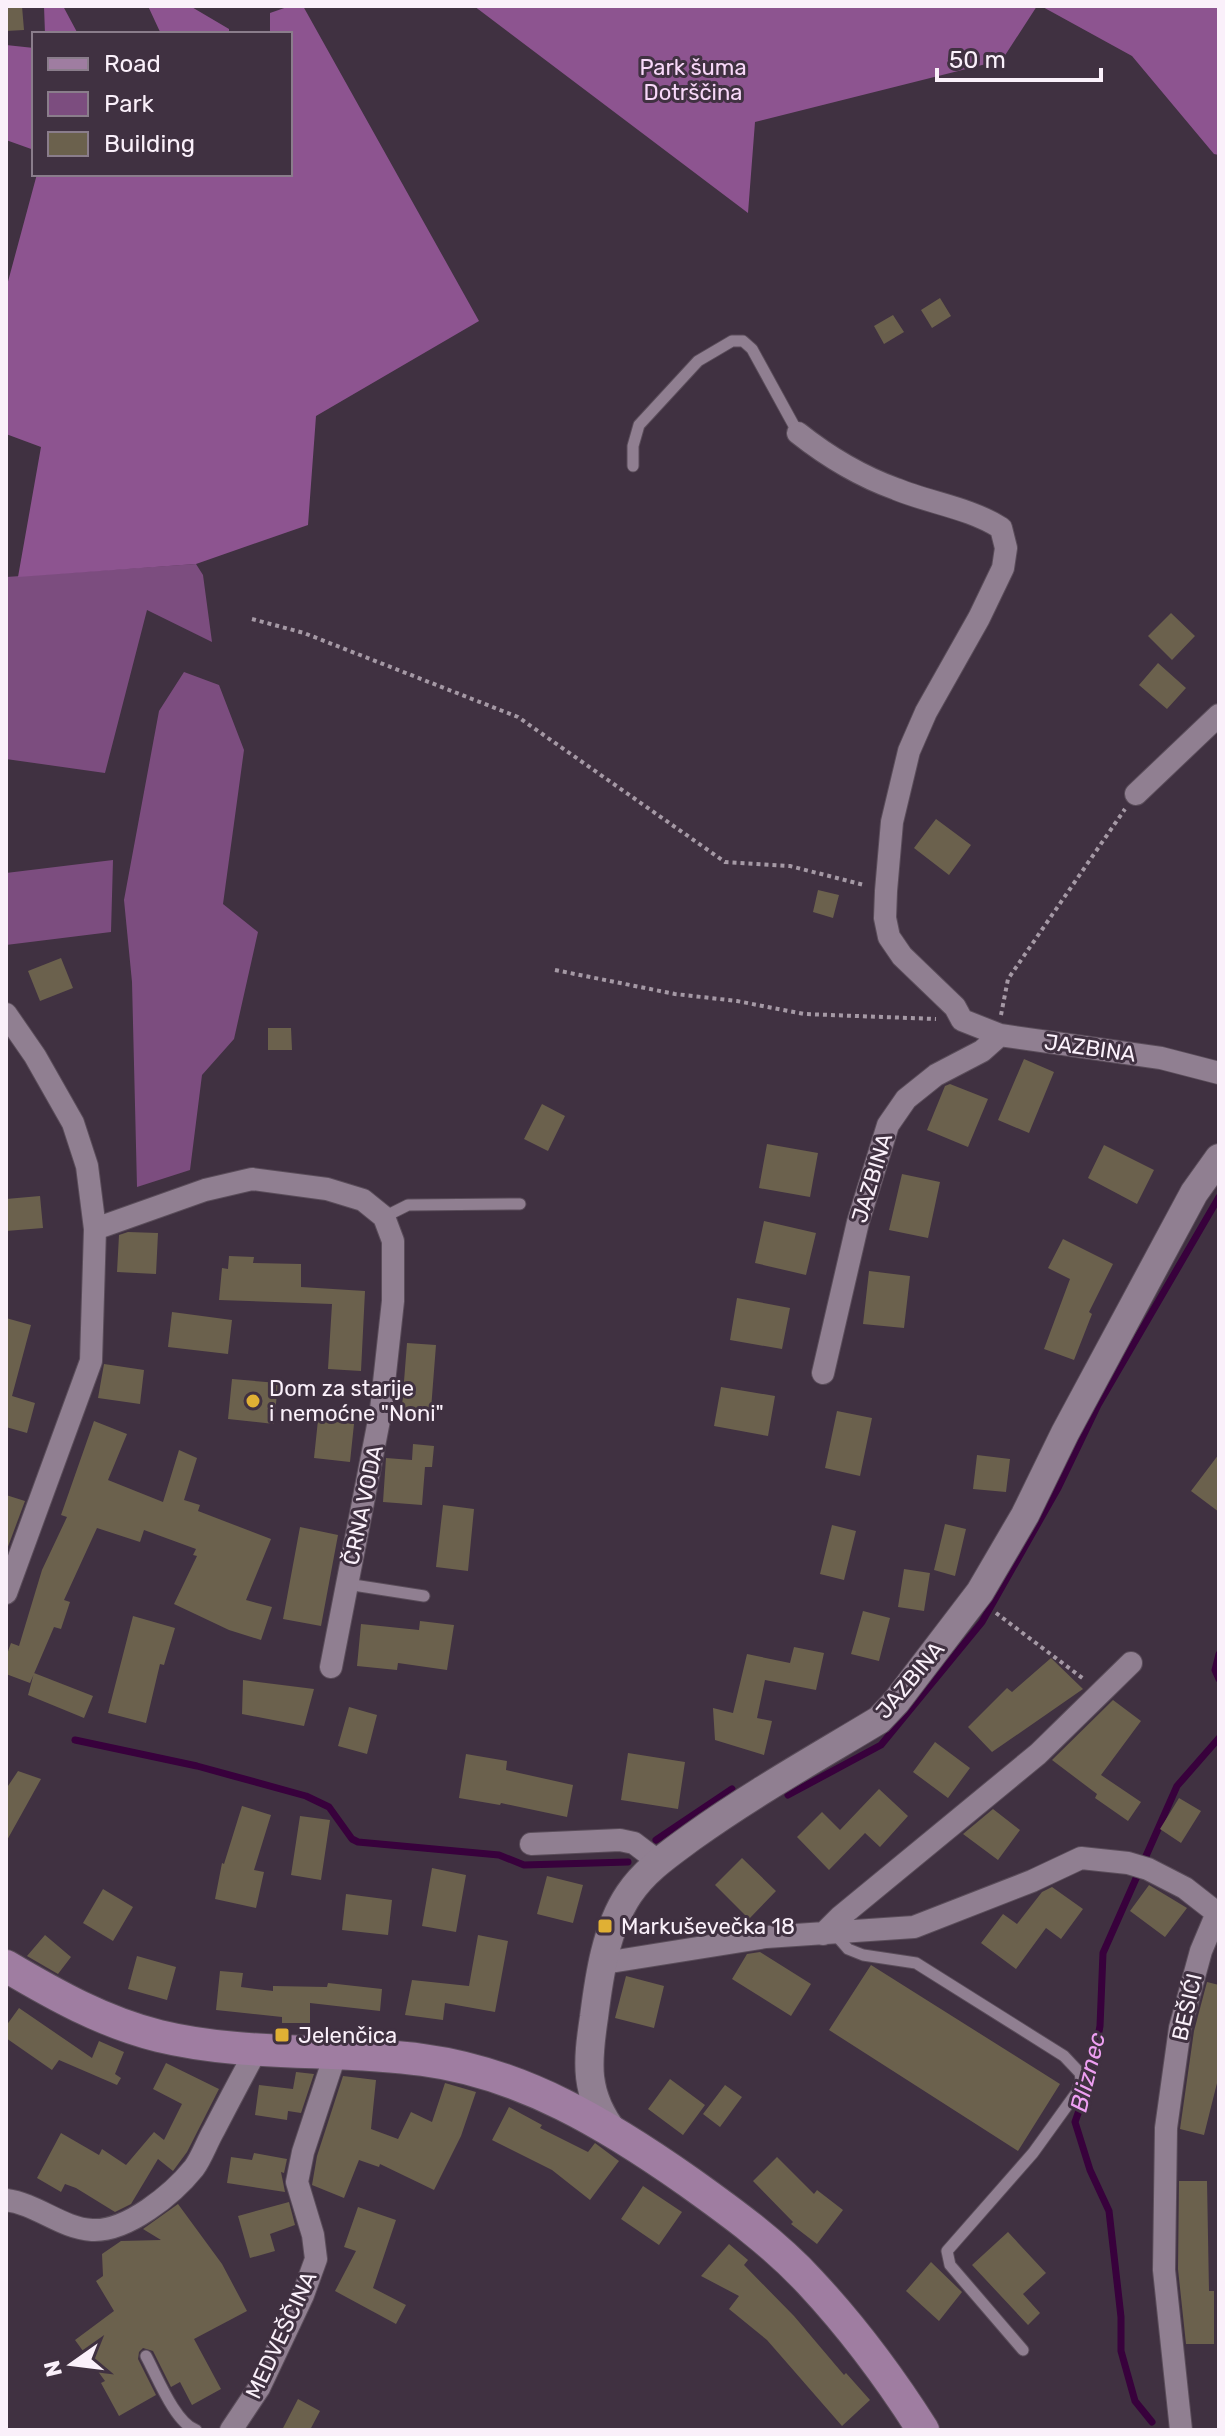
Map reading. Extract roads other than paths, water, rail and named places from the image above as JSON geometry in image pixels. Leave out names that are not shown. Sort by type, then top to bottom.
[{"type":"main road","points":[[6,1966],[71,2005],[115,2023],[160,2036],[214,2045],[336,2052],[449,2064],[501,2078],[540,2093],[614,2133],[743,2220],[809,2281],[895,2386],[923,2430]]},
{"type":"street","name":"JAZBINA","points":[[798,433],[827,456],[894,489],[987,519],[1001,528],[1006,548],[997,581],[926,712],[909,751],[892,822],[885,918],[889,937],[902,956],[955,1007],[962,1020],[1000,1035],[1161,1058],[1219,1073]]},
{"type":"street","points":[[1136,794],[1219,715]]},
{"type":"street","points":[[6,1014],[35,1056],[73,1123],[87,1166],[95,1229],[91,1361],[6,1593]]},
{"type":"street","name":"JAZBINA","points":[[823,1373],[858,1222],[888,1125],[906,1099],[936,1075],[982,1051],[1000,1035]]},
{"type":"street","name":"JAZBINA","points":[[614,2133],[596,2107],[588,2061],[604,1963],[627,1896],[646,1872],[735,1806],[879,1720],[896,1702],[980,1592],[1025,1515],[1065,1433],[1194,1193],[1219,1158]]},
{"type":"street","points":[[95,1229],[205,1190],[252,1179],[327,1189],[363,1200],[384,1217]]},
{"type":"street","name":"ČRNA VODA","points":[[331,1667],[372,1469],[393,1301],[393,1241],[384,1217]]},
{"type":"street","points":[[829,1934],[840,1917],[1038,1754],[1131,1663]]},
{"type":"street","points":[[531,1844],[620,1840],[634,1843],[659,1862]]},
{"type":"street","name":"BEŠIĆI","points":[[604,1963],[766,1937],[914,1927],[1032,1881],[1081,1858],[1138,1866],[1185,1888],[1218,1912],[1201,1951],[1180,2028],[1166,2128],[1164,2270],[1181,2430]]},
{"type":"street","points":[[6,2200],[82,2228],[113,2228],[132,2220],[162,2199],[194,2167],[257,2049]]},
{"type":"street","name":"MEDVEŠČINA","points":[[231,2430],[259,2388],[303,2295],[316,2259],[313,2235],[297,2182],[303,2152],[336,2052]]},
{"type":"street","points":[[540,2093],[573,2081],[588,2061]]},
{"type":"lane","points":[[633,466],[633,446],[639,425],[698,361],[732,341],[743,341],[752,349],[798,433]]},
{"type":"lane","points":[[384,1217],[408,1205],[520,1204]]},
{"type":"lane","points":[[346,1583],[424,1596]]},
{"type":"lane","points":[[829,1934],[848,1949],[863,1955],[916,1963],[1064,2056],[1080,2073],[1077,2092],[1033,2153],[947,2251],[950,2265],[1023,2350]]},
{"type":"lane","points":[[146,2356],[180,2417],[196,2430]]},
{"type":"waterway","points":[[788,1795],[881,1745],[982,1622],[1058,1488],[1098,1405],[1219,1197]]},
{"type":"waterway","name":"Bliznec","points":[[1219,1654],[1215,1670],[1219,1679]]},
{"type":"waterway","name":"Bliznec","points":[[1152,2422],[1135,2401],[1121,2351],[1121,2317],[1109,2211],[1090,2170],[1075,2122],[1090,2079],[1100,2026],[1103,1953],[1177,1786],[1219,1738]]},
{"type":"waterway","points":[[75,1740],[197,1766],[306,1796],[329,1807],[352,1839],[358,1842],[499,1855],[524,1865],[628,1862]]},
{"type":"waterway","points":[[656,1840],[732,1789]]},
{"type":"place","name":"Dom za starije i nemoćne \"Noni\"","points":[[253,1401]]},
{"type":"place","name":"Markuševečka 18","points":[[605,1926]]},
{"type":"place","name":"Jelenčica","points":[[282,2035]]},
{"type":"park label","name":"Park šuma Dotrščina","points":[[693,80]]}]
